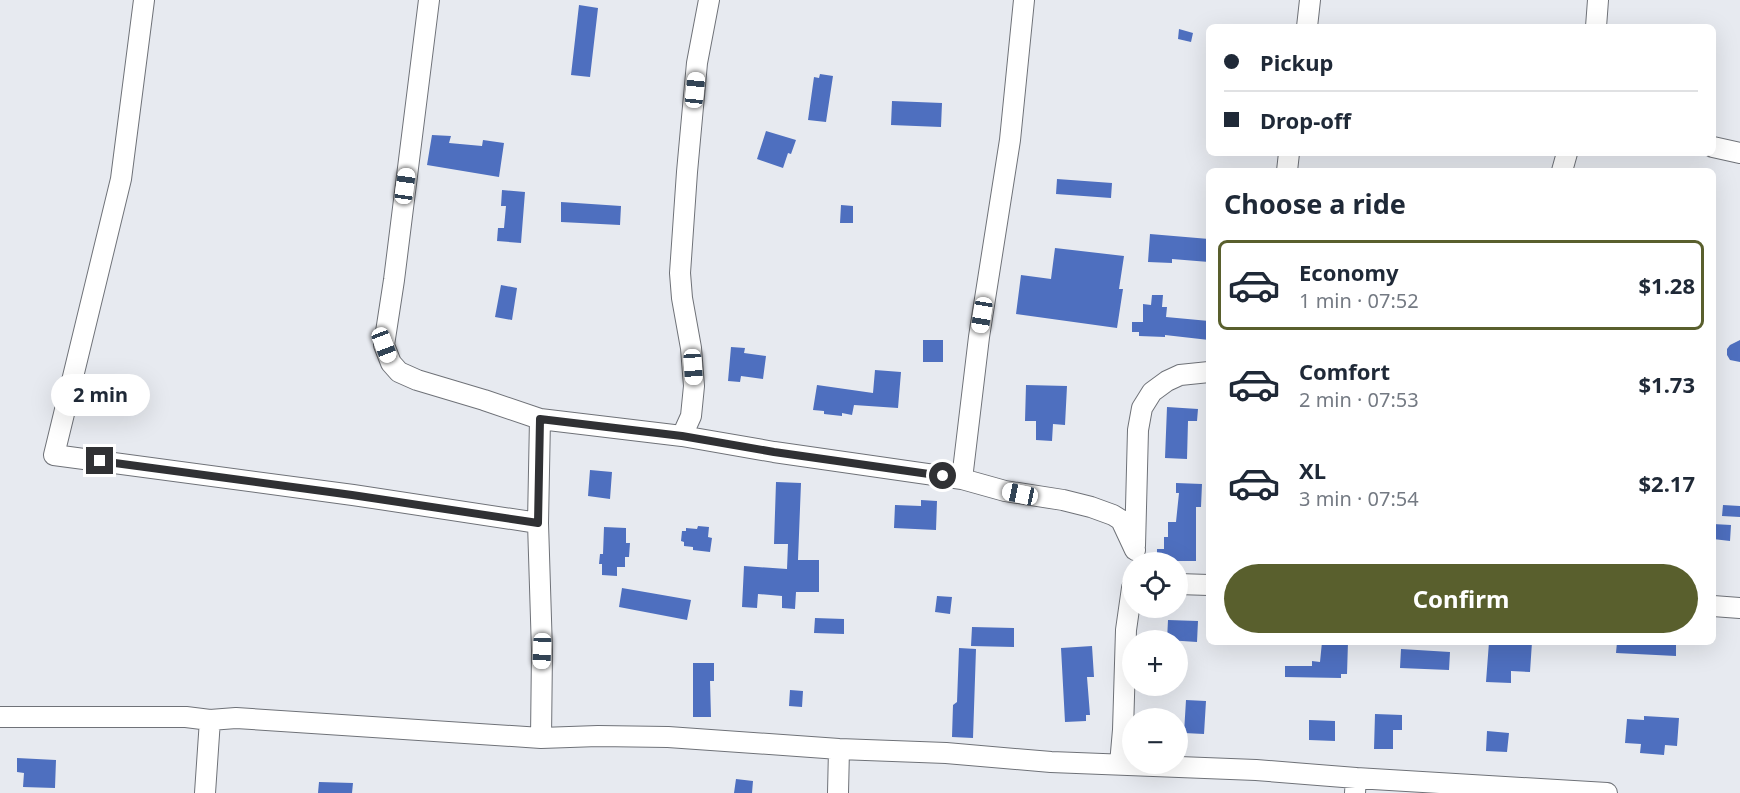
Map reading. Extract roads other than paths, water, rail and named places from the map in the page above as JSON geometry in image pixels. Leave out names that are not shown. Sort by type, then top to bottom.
[{"type":"street","points":[[144,0],[121,179],[54,455],[352,495],[538,523]]},
{"type":"street","points":[[429,0],[384,345],[391,363],[399,372],[417,380],[540,419],[682,436],[774,452],[962,479],[1005,491],[1081,505],[1113,515],[1120,520],[1132,552]]},
{"type":"street","points":[[682,436],[691,416],[694,386],[680,273],[697,63],[709,0]]},
{"type":"street","points":[[962,479],[979,337],[1010,140],[1024,0]]},
{"type":"street","points":[[1306,24],[1310,0]]},
{"type":"street","points":[[1596,24],[1599,0]]},
{"type":"street","points":[[1716,148],[1740,153]]},
{"type":"street","points":[[1134,552],[1138,430],[1142,408],[1152,392],[1167,381],[1180,375],[1206,372]]},
{"type":"street","points":[[540,419],[538,523],[542,651],[541,738]]},
{"type":"street","points":[[1188,584],[1206,585]]},
{"type":"street","points":[[1716,606],[1740,608]]},
{"type":"street","points":[[1120,764],[1124,730],[1128,618]]},
{"type":"street","points":[[0,717],[186,717],[541,738],[668,737],[839,749],[946,753],[1051,762],[1256,770],[1355,786],[1607,793]]},
{"type":"street","points":[[205,793],[210,720]]},
{"type":"street","points":[[838,793],[839,749]]}]
